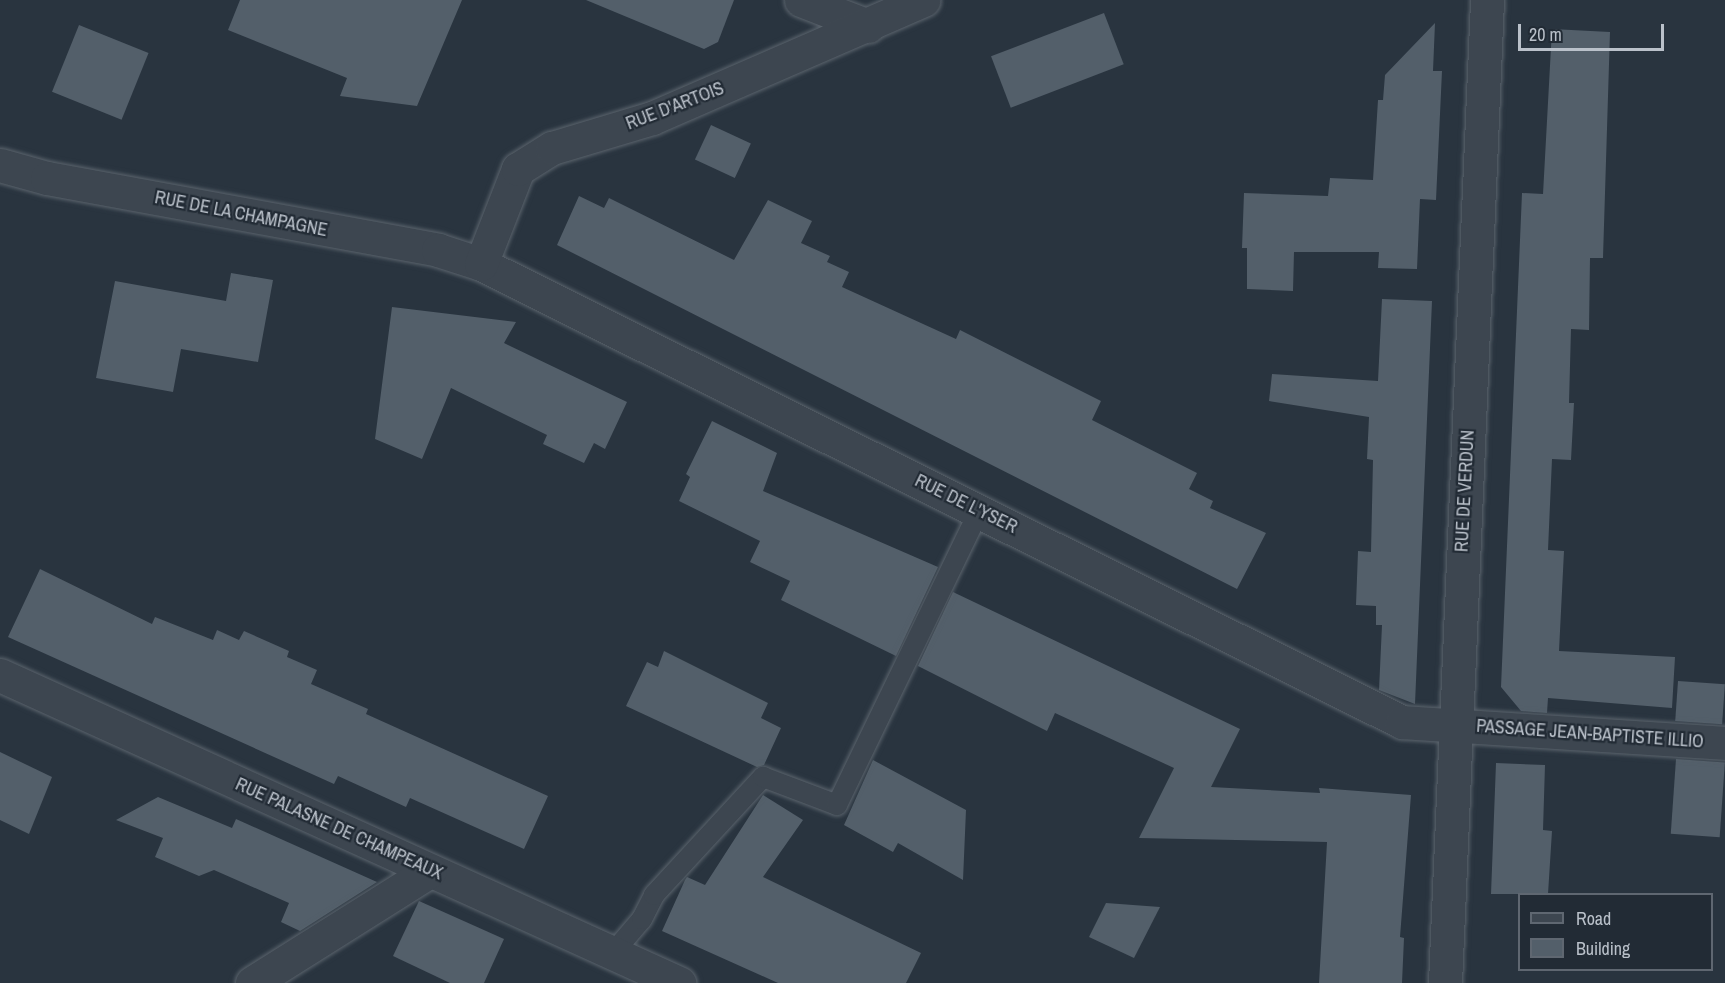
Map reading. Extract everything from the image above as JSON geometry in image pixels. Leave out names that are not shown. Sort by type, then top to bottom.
[{"type":"street","points":[[801,0],[868,26]]},
{"type":"street","name":"RUE D'ARTOIS","points":[[481,264],[518,170],[552,148],[652,118],[924,0]]},
{"type":"street","name":"RUE DE VERDUN","points":[[1445,983],[1487,0]]},
{"type":"street","name":"RUE DE LA CHAMPAGNE","points":[[0,165],[59,180],[438,250],[481,264]]},
{"type":"street","name":"RUE DE L'YSER","points":[[481,264],[1402,722],[1455,725]]},
{"type":"street","name":"RUE PALASNE DE CHAMPEAUX","points":[[0,675],[430,871],[627,967],[678,983]]},
{"type":"street","name":"PASSAGE JEAN-BAPTISTE ILLIO","points":[[1455,725],[1725,743]]},
{"type":"street","points":[[252,983],[430,871]]},
{"type":"lane","points":[[627,967],[642,919],[654,895],[763,777],[837,805],[979,511]]},
{"type":"building","points":[[240,0],[462,0],[417,106],[340,96],[347,78],[228,30]]},
{"type":"building","points":[[586,0],[734,0],[718,42],[704,49]]},
{"type":"building","points":[[1104,13],[1124,64],[1011,108],[991,56]]},
{"type":"building","points":[[1435,23],[1433,71],[1442,71],[1436,200],[1420,199],[1417,269],[1378,268],[1379,252],[1294,252],[1293,291],[1247,289],[1247,248],[1242,248],[1244,193],[1328,196],[1330,178],[1373,180],[1378,100],[1383,100],[1385,75]]},
{"type":"building","points":[[79,25],[149,53],[122,120],[52,92]]},
{"type":"building","points":[[1552,29],[1610,32],[1603,258],[1590,258],[1589,330],[1571,329],[1569,403],[1574,403],[1571,460],[1552,459],[1548,550],[1564,551],[1559,651],[1675,657],[1672,708],[1548,698],[1547,713],[1521,711],[1501,687],[1522,193],[1543,194]]},
{"type":"building","points":[[711,125],[751,144],[735,178],[695,159]]},
{"type":"building","points":[[579,196],[604,208],[609,198],[734,260],[768,200],[812,221],[801,243],[830,256],[827,262],[849,272],[842,287],[956,339],[960,330],[1101,401],[1092,420],[1197,473],[1189,489],[1213,501],[1210,508],[1266,533],[1237,589],[557,245]]},
{"type":"building","points":[[231,273],[273,280],[258,362],[181,349],[173,392],[96,378],[115,281],[226,301]]},
{"type":"building","points":[[1382,299],[1432,301],[1415,704],[1379,690],[1382,625],[1376,625],[1376,606],[1356,605],[1358,551],[1371,552],[1373,460],[1367,459],[1369,417],[1269,401],[1272,374],[1378,381]]},
{"type":"building","points":[[392,307],[516,322],[504,343],[627,402],[605,449],[594,443],[584,463],[543,444],[547,435],[451,388],[422,459],[375,439]]},
{"type":"building","points":[[712,421],[777,453],[763,491],[938,567],[896,656],[781,600],[790,581],[750,562],[760,541],[679,501],[690,477],[686,474]]},
{"type":"building","points":[[40,569],[152,624],[155,617],[213,640],[217,630],[239,640],[244,631],[289,651],[287,657],[317,670],[311,684],[368,709],[366,714],[548,796],[524,849],[410,798],[406,807],[338,776],[334,784],[8,637]]},
{"type":"building","points":[[953,592],[1240,729],[1211,787],[1320,793],[1319,788],[1411,795],[1400,937],[1404,938],[1402,983],[1319,983],[1327,842],[1139,838],[1174,768],[1055,713],[1047,731],[918,666]]},
{"type":"building","points":[[664,651],[768,703],[761,718],[781,728],[764,765],[757,767],[626,706],[647,662],[658,667]]},
{"type":"building","points":[[1678,681],[1725,684],[1722,724],[1675,721]]},
{"type":"building","points":[[0,752],[52,777],[29,834],[0,820]]},
{"type":"building","points":[[1676,759],[1725,762],[1720,837],[1671,834]]},
{"type":"building","points":[[873,760],[966,810],[963,880],[898,843],[893,852],[844,825]]},
{"type":"building","points":[[1496,763],[1545,765],[1543,830],[1552,831],[1548,893],[1491,894]]},
{"type":"building","points":[[763,795],[803,820],[763,877],[921,953],[906,983],[778,983],[662,931],[687,877],[705,885]]},
{"type":"building","points":[[158,797],[232,828],[236,819],[377,882],[300,931],[281,922],[289,903],[214,870],[199,876],[155,857],[163,838],[116,820]]},
{"type":"building","points":[[419,901],[504,939],[484,983],[450,983],[393,956]]},
{"type":"building","points":[[1106,903],[1160,907],[1134,958],[1089,937]]}]
